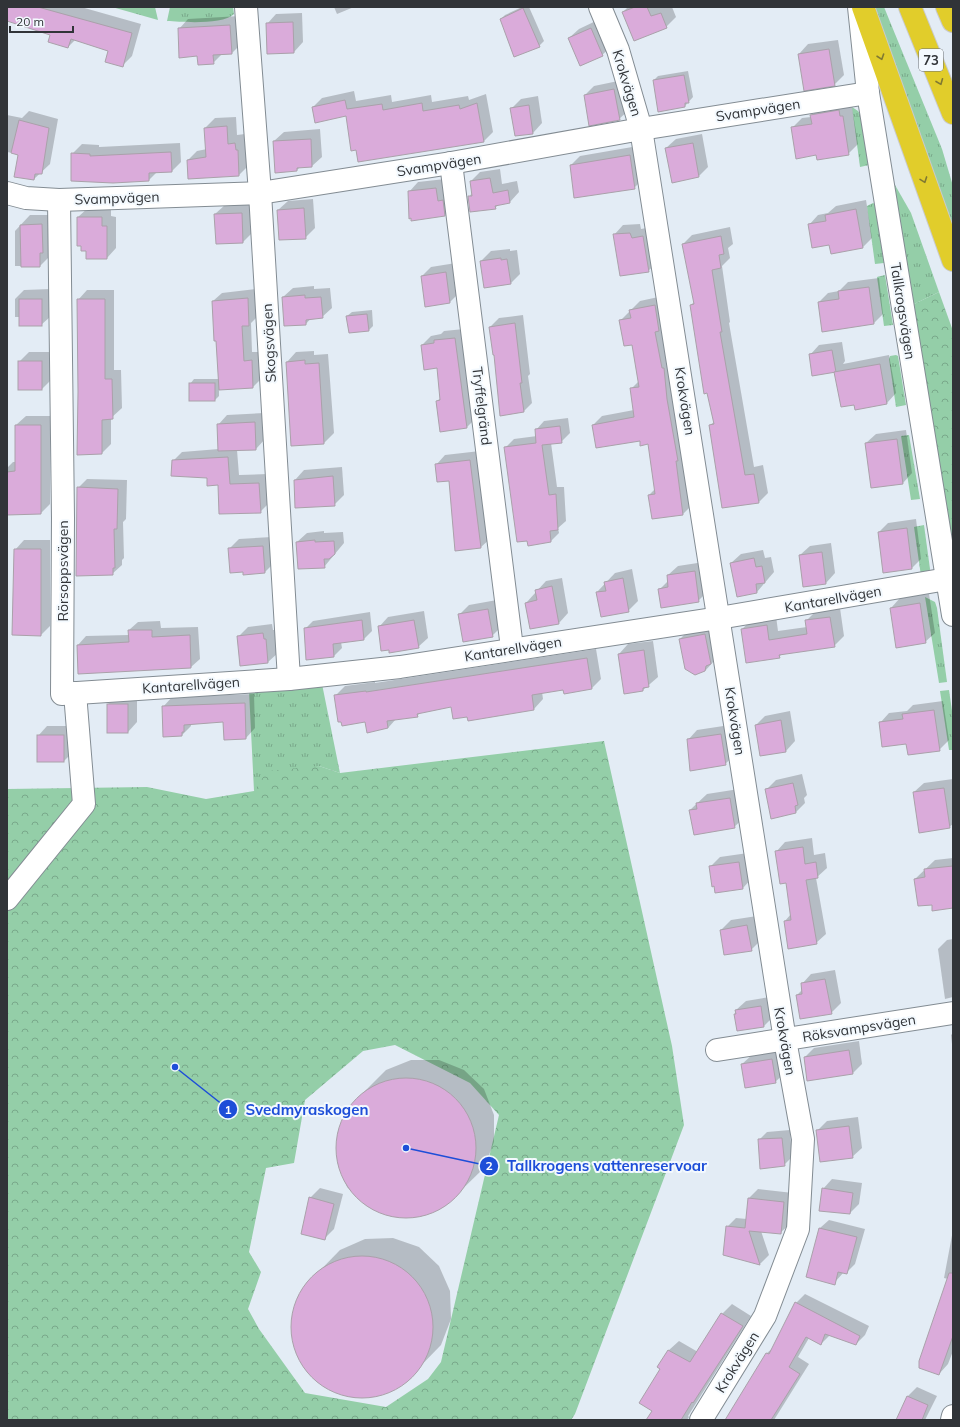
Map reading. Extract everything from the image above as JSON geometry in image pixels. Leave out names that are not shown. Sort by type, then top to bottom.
[{"type":"highway","points":[[863,7],[953,260]]},
{"type":"highway","name":"73","points":[[910,7],[953,113]]},
{"type":"highway","points":[[947,7],[953,21]]},
{"type":"street","name":"Skogsvägen","points":[[246,7],[260,193],[288,679]]},
{"type":"street","name":"Krokvägen","points":[[600,7],[618,50],[641,129],[785,1040],[802,1139],[798,1229],[765,1316],[701,1420]]},
{"type":"street","name":"Tallkrogsvägen","points":[[859,7],[868,93],[953,615]]},
{"type":"street","name":"Svampvägen","points":[[7,193],[26,198],[59,200],[260,193],[451,163],[641,129],[868,93]]},
{"type":"street","name":"Tryffelgränd","points":[[451,163],[512,648]]},
{"type":"street","name":"Rörsoppsvägen","points":[[59,200],[63,518],[62,694],[75,693]]},
{"type":"street","name":"Kantarellvägen","points":[[75,693],[288,679],[400,667],[512,648],[719,618],[947,579]]},
{"type":"street","points":[[7,899],[84,804],[75,693]]},
{"type":"street","name":"Röksvampsvägen","points":[[718,1050],[953,1013]]},
{"type":"street","points":[[952,1420],[953,1416]]},
{"type":"green space","points":[[112,7],[155,7],[158,20]]},
{"type":"green space","points":[[170,7],[233,7],[234,14],[229,18],[212,21],[167,21]]},
{"type":"green space","points":[[874,7],[884,7],[942,149],[953,186],[953,228]]},
{"type":"green space","points":[[852,107],[858,111],[862,117],[869,165],[860,167]]},
{"type":"green space","points":[[895,185],[911,213],[939,292],[910,306],[893,186]]},
{"type":"green space","points":[[873,203],[875,204],[884,263],[875,264],[867,206]]},
{"type":"green space","points":[[885,275],[893,325],[884,326],[877,277]]},
{"type":"green space","points":[[939,292],[953,331],[953,569],[910,306]]},
{"type":"green space","points":[[890,356],[898,356],[906,405],[896,407],[889,359]]},
{"type":"green space","points":[[909,435],[920,499],[911,500],[901,436]]},
{"type":"green space","points":[[924,525],[930,569],[929,574],[921,576],[914,527]]},
{"type":"green space","points":[[925,597],[935,602],[937,608],[947,682],[939,683]]},
{"type":"green space","points":[[322,684],[340,773],[319,766],[254,791],[249,691]]},
{"type":"green space","points":[[949,690],[953,718],[953,750],[949,750],[940,691]]},
{"type":"green space","points":[[604,741],[672,1046],[684,1125],[575,1414],[571,1420],[7,1420],[7,789],[147,787],[206,799],[254,791],[267,771],[319,766],[340,773]],"holes":[[[395,1045],[470,1083],[499,1115],[441,1362],[428,1379],[386,1407],[305,1393],[259,1329],[248,1309],[261,1272],[249,1252],[266,1168],[294,1163],[305,1100],[363,1051]]]},
{"type":"building","points":[[7,7],[38,7],[132,33],[123,67],[105,62],[108,51],[71,39],[68,48],[48,42],[50,35],[7,21]]},
{"type":"building","points":[[635,7],[647,7],[651,16],[661,13],[667,28],[634,41],[622,12]]},
{"type":"building","points":[[523,8],[540,47],[514,57],[500,19]]},
{"type":"building","points":[[293,22],[294,53],[267,54],[266,23]]},
{"type":"building","points":[[230,25],[232,54],[213,55],[214,64],[198,65],[197,56],[179,58],[178,28]]},
{"type":"building","points":[[591,28],[603,56],[580,66],[568,38]]},
{"type":"building","points":[[829,49],[835,86],[804,91],[798,54]]},
{"type":"building","points":[[684,75],[689,103],[685,103],[685,107],[658,112],[653,80]]},
{"type":"building","points":[[614,89],[620,120],[589,126],[584,95]]},
{"type":"building","points":[[345,100],[347,109],[382,104],[383,110],[422,103],[423,111],[459,105],[460,109],[477,103],[484,142],[358,162],[356,150],[351,151],[346,116],[315,123],[312,107]]},
{"type":"building","points":[[529,105],[533,134],[515,136],[510,108]]},
{"type":"building","points":[[839,110],[840,116],[843,116],[849,155],[817,160],[816,155],[796,159],[791,127],[812,124],[810,115]]},
{"type":"building","points":[[19,120],[49,128],[42,174],[35,174],[34,180],[14,177],[18,155],[11,153]]},
{"type":"building","points":[[227,126],[228,144],[235,143],[236,150],[238,150],[239,176],[188,179],[187,160],[206,157],[204,128]]},
{"type":"building","points":[[311,139],[312,167],[297,168],[297,171],[275,173],[273,141]]},
{"type":"building","points":[[693,143],[699,177],[672,183],[665,148]]},
{"type":"building","points":[[171,152],[172,172],[149,173],[149,181],[113,183],[71,181],[71,153],[90,154],[90,156]]},
{"type":"building","points":[[630,155],[635,189],[574,198],[570,165]]},
{"type":"building","points":[[490,178],[493,193],[508,190],[510,203],[495,206],[496,209],[470,212],[468,196],[472,196],[470,181]]},
{"type":"building","points":[[436,188],[438,201],[443,200],[445,216],[411,221],[411,218],[409,219],[408,191]]},
{"type":"building","points":[[304,208],[306,239],[279,240],[277,210]]},
{"type":"building","points":[[856,209],[863,248],[831,254],[829,245],[812,248],[808,224],[826,221],[825,215]]},
{"type":"building","points":[[242,213],[243,243],[216,244],[214,214]]},
{"type":"building","points":[[77,217],[102,217],[102,226],[107,226],[107,259],[86,259],[86,251],[81,251],[81,246],[77,246]]},
{"type":"building","points":[[42,224],[43,253],[40,253],[40,267],[21,267],[20,225]]},
{"type":"building","points":[[630,233],[632,238],[643,236],[649,272],[620,276],[613,234]]},
{"type":"building","points":[[721,236],[724,254],[719,255],[721,268],[712,270],[722,332],[720,332],[745,475],[754,474],[759,503],[722,508],[709,425],[714,424],[707,393],[704,394],[690,305],[694,304],[682,244]]},
{"type":"building","points":[[501,258],[501,260],[507,259],[511,284],[484,288],[480,261]]},
{"type":"building","points":[[446,272],[450,303],[425,307],[421,276]]},
{"type":"building","points":[[869,287],[874,324],[822,332],[818,302],[839,299],[838,291]]},
{"type":"building","points":[[305,295],[305,298],[321,297],[323,318],[306,320],[306,325],[284,326],[282,297]]},
{"type":"building","points":[[248,298],[249,326],[242,326],[244,361],[252,360],[253,388],[219,390],[212,301]]},
{"type":"building","points":[[19,299],[42,299],[42,326],[19,326]]},
{"type":"building","points":[[77,299],[105,299],[105,379],[112,379],[113,419],[102,420],[102,454],[77,455]]},
{"type":"building","points":[[655,305],[659,331],[655,332],[662,368],[664,368],[667,399],[678,461],[676,461],[683,515],[652,519],[648,495],[655,494],[648,444],[640,446],[640,441],[596,448],[592,425],[634,417],[630,388],[639,387],[632,345],[624,346],[619,320],[631,318],[629,310]]},
{"type":"building","points":[[367,314],[369,331],[349,333],[346,316]]},
{"type":"building","points":[[515,323],[524,412],[500,416],[494,355],[489,327]]},
{"type":"building","points":[[455,338],[467,428],[440,432],[436,401],[440,400],[437,368],[424,370],[421,345],[434,343],[434,340]]},
{"type":"building","points":[[832,350],[836,372],[812,376],[809,354]]},
{"type":"building","points":[[305,360],[305,364],[319,363],[324,444],[291,446],[286,362]]},
{"type":"building","points":[[18,361],[42,361],[42,390],[18,390]]},
{"type":"building","points":[[880,364],[887,404],[855,410],[854,405],[841,407],[834,372]]},
{"type":"building","points":[[189,383],[215,383],[215,401],[189,401]]},
{"type":"building","points":[[255,422],[256,450],[218,451],[217,424]]},
{"type":"building","points":[[15,425],[41,425],[41,514],[7,515],[7,472],[15,471]]},
{"type":"building","points":[[560,426],[562,443],[542,445],[549,495],[556,494],[558,530],[550,531],[551,542],[528,546],[527,541],[517,542],[504,447],[536,443],[535,429]]},
{"type":"building","points":[[897,439],[903,484],[871,488],[865,443]]},
{"type":"building","points":[[228,457],[230,484],[259,483],[261,513],[219,514],[218,485],[207,486],[207,478],[171,476],[172,460]]},
{"type":"building","points":[[470,460],[481,548],[455,551],[449,481],[437,482],[435,464]]},
{"type":"building","points":[[333,476],[335,506],[295,508],[294,480]]},
{"type":"building","points":[[77,487],[118,489],[117,529],[114,529],[115,568],[113,568],[113,575],[76,576]]},
{"type":"building","points":[[907,528],[912,569],[883,573],[878,532]]},
{"type":"building","points":[[315,540],[315,542],[334,541],[335,554],[329,559],[324,559],[325,568],[298,569],[296,542]]},
{"type":"building","points":[[263,546],[265,573],[243,575],[243,572],[230,573],[228,548]]},
{"type":"building","points":[[14,549],[41,549],[41,636],[12,635]]},
{"type":"building","points":[[822,552],[826,584],[803,587],[799,555]]},
{"type":"building","points":[[754,558],[756,567],[762,566],[765,583],[756,584],[757,593],[737,597],[730,563]]},
{"type":"building","points":[[695,571],[699,602],[661,608],[658,589],[668,587],[667,575]]},
{"type":"building","points":[[623,578],[629,612],[601,617],[596,592],[606,591],[604,582]]},
{"type":"building","points":[[552,586],[559,624],[530,629],[525,603],[537,600],[535,590]]},
{"type":"building","points":[[920,603],[926,643],[896,648],[890,608]]},
{"type":"building","points":[[488,609],[493,637],[463,642],[458,614]]},
{"type":"building","points":[[830,617],[835,647],[779,655],[780,658],[746,663],[741,629],[767,625],[769,640],[807,634],[805,620]]},
{"type":"building","points":[[362,620],[364,640],[333,644],[334,657],[306,660],[304,628]]},
{"type":"building","points":[[414,620],[419,648],[389,653],[389,650],[381,651],[378,626]]},
{"type":"building","points":[[128,630],[152,630],[152,637],[190,635],[191,668],[78,674],[77,645],[129,642]]},
{"type":"building","points":[[263,633],[264,639],[266,639],[268,663],[240,666],[237,636]]},
{"type":"building","points":[[705,634],[711,664],[706,666],[705,671],[695,675],[685,669],[679,639]]},
{"type":"building","points":[[644,650],[649,687],[643,688],[643,691],[624,694],[618,654]]},
{"type":"building","points":[[587,658],[592,689],[564,694],[563,690],[532,695],[534,710],[468,721],[467,717],[453,719],[451,707],[417,714],[418,717],[387,721],[388,728],[367,733],[365,722],[342,726],[341,722],[338,722],[334,695],[366,692]]},
{"type":"building","points":[[245,703],[246,739],[224,740],[223,722],[184,725],[184,732],[182,732],[182,736],[163,737],[162,706]]},
{"type":"building","points":[[107,704],[128,704],[128,733],[107,733]]},
{"type":"building","points":[[934,710],[940,751],[908,755],[906,744],[882,747],[879,722],[903,719],[902,714]]},
{"type":"building","points":[[781,720],[786,752],[760,756],[755,725]]},
{"type":"building","points":[[721,734],[726,765],[690,771],[687,739]]},
{"type":"building","points":[[37,735],[64,735],[64,762],[37,762]]},
{"type":"building","points":[[793,783],[798,805],[795,806],[796,813],[771,819],[765,789]]},
{"type":"building","points":[[944,788],[950,828],[919,833],[913,792]]},
{"type":"building","points":[[730,798],[735,828],[694,835],[689,810],[697,809],[696,803]]},
{"type":"building","points":[[803,847],[805,864],[816,862],[818,878],[806,880],[817,944],[788,949],[784,921],[791,920],[786,883],[780,884],[775,851]]},
{"type":"building","points":[[739,862],[743,889],[715,893],[714,886],[712,887],[709,866]]},
{"type":"building","points":[[953,866],[953,908],[932,911],[932,905],[918,906],[914,879],[925,877],[924,869]]},
{"type":"building","points":[[747,925],[752,951],[724,955],[720,930]]},
{"type":"building","points":[[825,979],[832,1014],[800,1019],[796,995],[802,994],[801,983]]},
{"type":"building","points":[[761,1006],[764,1027],[737,1031],[734,1014],[736,1014],[735,1010]]},
{"type":"building","points":[[849,1050],[853,1074],[807,1081],[804,1057]]},
{"type":"building","points":[[772,1059],[776,1083],[745,1088],[741,1064]]},
{"type":"building","points":[[413,1078],[433,1083],[445,1089],[456,1098],[465,1109],[471,1121],[475,1134],[475,1162],[471,1175],[465,1187],[456,1198],[445,1207],[433,1213],[420,1217],[399,1218],[379,1213],[367,1207],[356,1198],[347,1187],[337,1162],[336,1141],[341,1121],[347,1109],[356,1098],[367,1089],[392,1079]]},
{"type":"building","points":[[849,1126],[853,1158],[820,1162],[816,1130]]},
{"type":"building","points":[[782,1138],[785,1166],[760,1169],[758,1139]]},
{"type":"building","points":[[822,1188],[853,1193],[850,1214],[819,1211]]},
{"type":"building","points":[[309,1197],[334,1204],[325,1240],[301,1234]]},
{"type":"building","points":[[748,1198],[784,1202],[781,1234],[749,1231],[760,1265],[723,1255],[726,1226],[745,1228]]},
{"type":"building","points":[[819,1228],[857,1237],[847,1274],[838,1272],[835,1285],[806,1277]]},
{"type":"building","points":[[362,1256],[383,1259],[407,1272],[417,1282],[430,1306],[433,1327],[430,1348],[417,1372],[407,1382],[383,1395],[362,1398],[341,1395],[317,1382],[307,1372],[294,1348],[291,1327],[294,1306],[307,1282],[317,1272],[341,1259]]},
{"type":"building","points":[[949,1273],[953,1273],[953,1336],[939,1375],[919,1368],[919,1361]]},
{"type":"building","points":[[795,1302],[860,1336],[856,1345],[825,1334],[821,1345],[806,1337],[789,1367],[800,1374],[771,1420],[725,1420],[766,1353],[769,1354]]},
{"type":"building","points":[[721,1313],[743,1326],[693,1403],[692,1402],[681,1420],[646,1420],[652,1411],[639,1403],[660,1369],[657,1367],[668,1350],[690,1362]]},
{"type":"building","points":[[907,1396],[928,1405],[922,1420],[896,1420]]},
{"type":"place","name":"Svedmyraskogen","points":[[175,1067]]},
{"type":"place","name":"Tallkrogens vattenreservoar","points":[[406,1148]]}]
